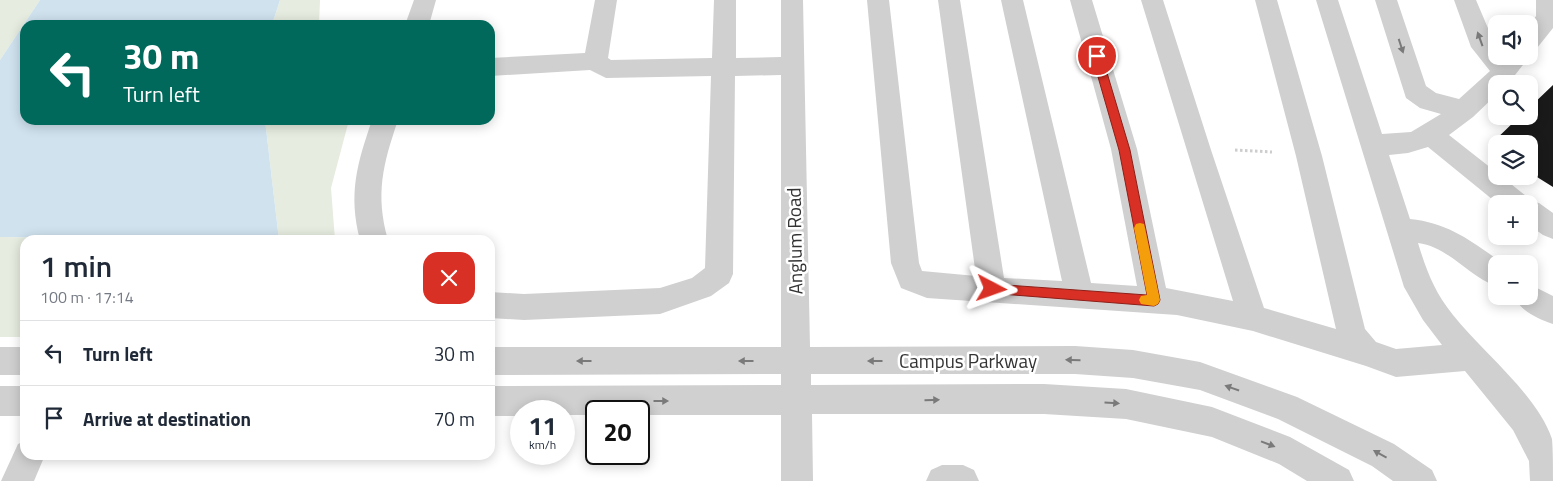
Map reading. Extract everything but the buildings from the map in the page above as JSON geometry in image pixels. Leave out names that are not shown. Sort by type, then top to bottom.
[{"type":"street","points":[[419,20],[425,0]]},
{"type":"street","points":[[595,61],[606,0]]},
{"type":"street","points":[[495,305],[524,307],[660,301],[701,287],[719,274],[725,0]]},
{"type":"street","name":"Anglum Road","points":[[792,0],[797,481]]},
{"type":"street","points":[[878,0],[905,263],[911,279],[927,285],[1178,302],[1252,318],[1366,352],[1396,363],[1472,357]]},
{"type":"street","points":[[949,0],[992,289]]},
{"type":"street","points":[[1012,0],[1079,295]]},
{"type":"street","points":[[1081,0],[1124,150],[1154,300]]},
{"type":"street","points":[[1152,0],[1252,318]]},
{"type":"street","points":[[1266,0],[1309,156],[1352,335],[1366,352]]},
{"type":"street","points":[[1327,0],[1418,287],[1429,306],[1526,419],[1543,447],[1546,481]]},
{"type":"street","points":[[1386,0],[1415,91],[1428,101],[1464,110]]},
{"type":"street","points":[[1465,0],[1483,47],[1488,50]]},
{"type":"street","points":[[1538,31],[1548,18],[1547,0]]},
{"type":"street","points":[[495,67],[595,61],[606,69],[792,66]]},
{"type":"street","points":[[1373,145],[1404,144],[1418,140],[1464,110],[1510,65]]},
{"type":"street","points":[[373,235],[368,216],[368,189],[374,153],[383,125]]},
{"type":"street","points":[[1429,133],[1506,195]]},
{"type":"street","points":[[1538,217],[1553,227]]},
{"type":"street","points":[[1400,230],[1430,233],[1452,243],[1488,268]]},
{"type":"street","points":[[1538,302],[1553,311]]},
{"type":"street","name":"Campus Parkway","points":[[495,361],[1075,360],[1133,364],[1200,376],[1286,407],[1383,455],[1421,481]]},
{"type":"street","points":[[0,361],[20,361]]},
{"type":"street","name":"Campus Parkway","points":[[495,401],[796,402],[1044,399],[1126,404],[1212,422],[1290,453],[1338,481]]},
{"type":"street","points":[[0,401],[20,401]]},
{"type":"street","points":[[17,481],[27,460]]},
{"type":"street","points":[[942,481],[963,481]]},
{"type":"path","points":[[1235,150],[1272,152]]},
{"type":"shaded area","points":[[0,0],[40,0],[27,20],[20,20],[20,30],[0,60]]},
{"type":"shaded area","points":[[280,0],[320,0],[319,20],[274,20]]},
{"type":"shaded area","points":[[266,125],[348,125],[331,188],[335,235],[278,235]]},
{"type":"shaded area","points":[[0,237],[20,237],[20,337],[0,337]]},
{"type":"water","points":[[40,0],[280,0],[274,20],[27,20]]},
{"type":"water","points":[[20,30],[20,125],[266,125],[278,235],[20,235],[20,237],[0,237],[0,60]]},
{"type":"slow traffic","points":[[1140,228],[1154,300],[1145,300]]},
{"type":"route","points":[[992,289],[1154,300],[1124,150],[1097,56]]}]
